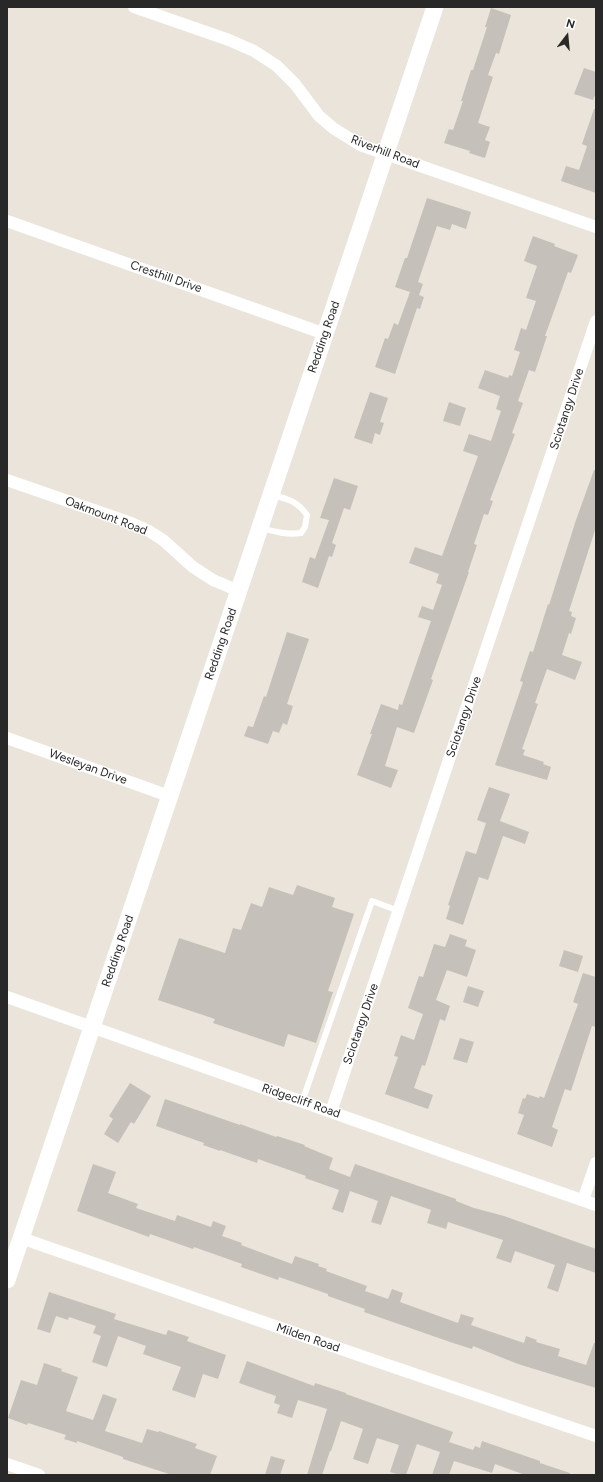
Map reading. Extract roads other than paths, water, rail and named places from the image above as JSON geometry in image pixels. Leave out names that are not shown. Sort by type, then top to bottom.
[{"type":"main road","name":"Redding Road","points":[[7,1280],[435,7]]},
{"type":"street","name":"Riverhill Road","points":[[134,7],[229,40],[254,51],[277,66],[295,84],[319,116],[333,128],[360,145],[596,227]]},
{"type":"street","name":"Cresthill Drive","points":[[7,221],[325,334]]},
{"type":"street","name":"Sciotangy Drive","points":[[331,1112],[596,321]]},
{"type":"street","name":"Oakmount Road","points":[[7,480],[131,523],[149,531],[163,540],[193,567],[213,580],[239,591]]},
{"type":"street","name":"Wesleyan Drive","points":[[7,738],[169,796]]},
{"type":"street","name":"Ridgecliff Road","points":[[7,997],[596,1205]]},
{"type":"street","points":[[583,1200],[596,1163]]},
{"type":"street","name":"Milden Road","points":[[21,1238],[596,1436]]},
{"type":"street","points":[[7,1464],[39,1475]]},
{"type":"lane","points":[[260,528],[279,533],[293,534],[301,533],[305,527],[307,515],[300,506],[290,500],[271,494]]},
{"type":"lane","points":[[302,1102],[372,902],[399,911]]}]
